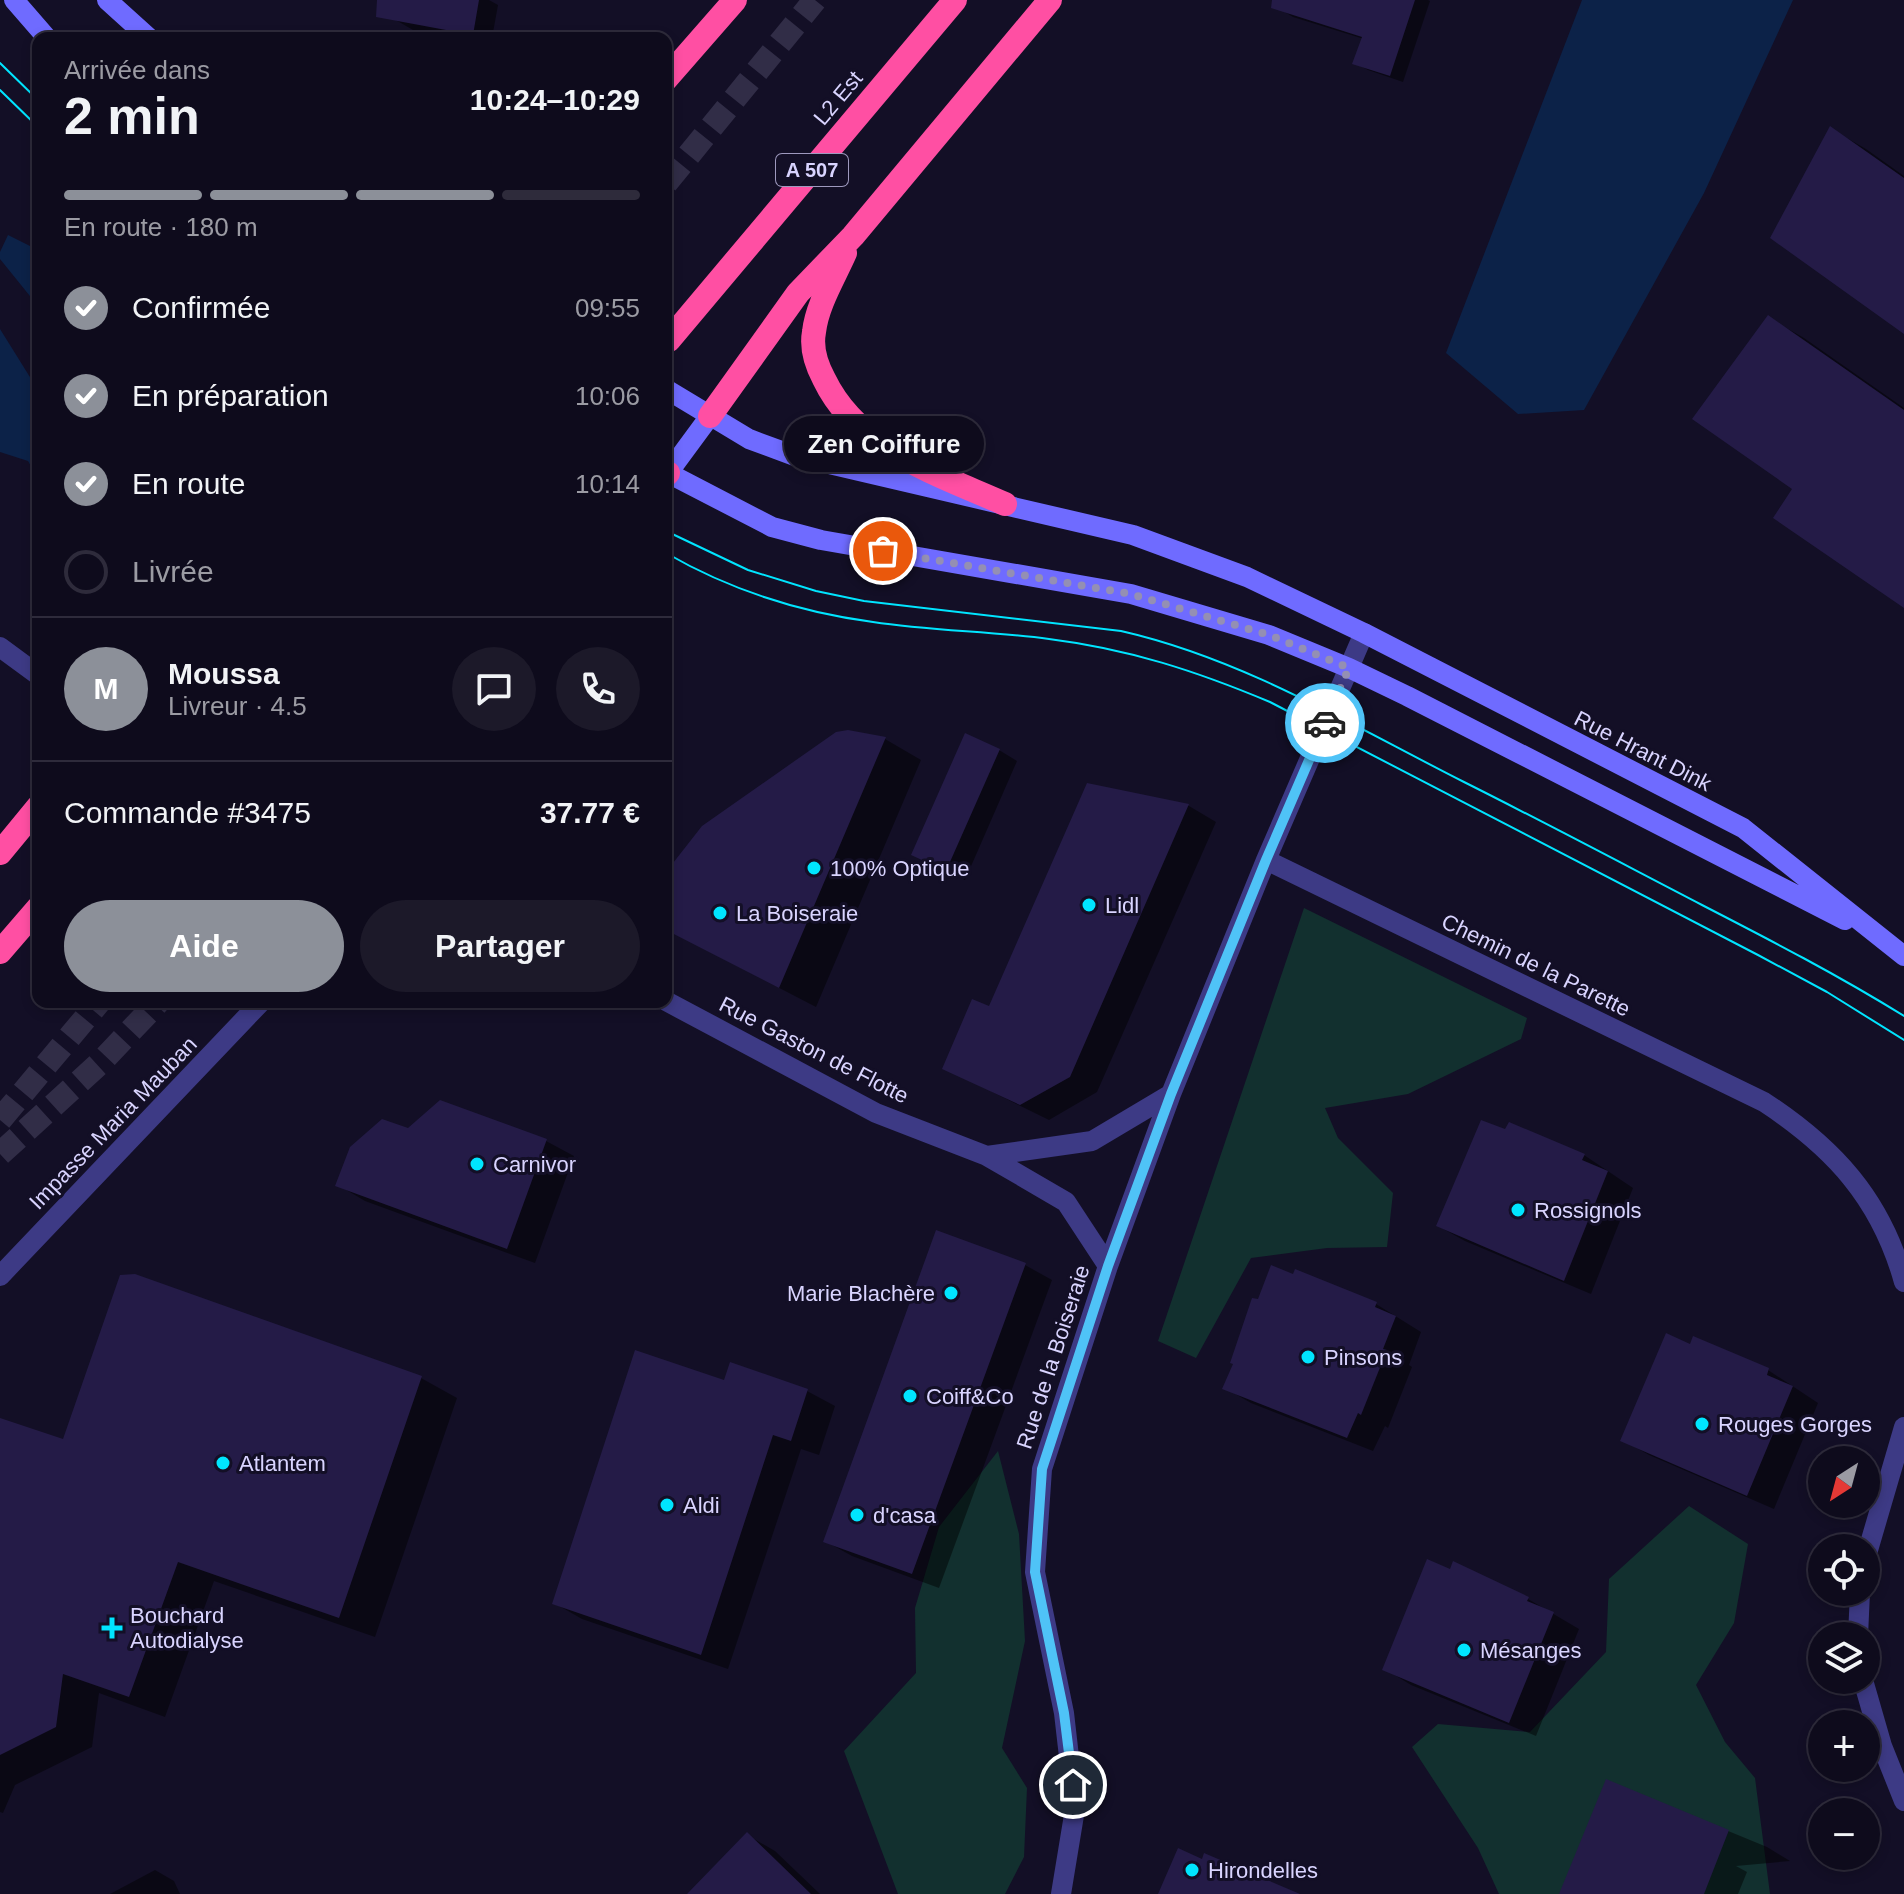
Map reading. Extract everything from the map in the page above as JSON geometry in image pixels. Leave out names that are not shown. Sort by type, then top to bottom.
[{"type":"highway","points":[[672,72],[735,0]]},
{"type":"highway","name":"L2 Est","points":[[672,336],[955,0]]},
{"type":"highway","points":[[710,416],[798,293],[853,236],[1050,0]]},
{"type":"highway","points":[[853,236],[824,298],[813,333],[816,364],[835,402],[851,421],[903,459],[1005,504]]},
{"type":"highway","points":[[0,853],[32,814]]},
{"type":"highway","points":[[0,952],[32,915]]},
{"type":"street","points":[[14,0],[42,32]]},
{"type":"street","points":[[107,0],[142,32]]},
{"type":"street","points":[[672,393],[749,439],[795,456],[1133,535],[1247,577],[1364,633],[1266,860]]},
{"type":"street","points":[[672,467],[710,416]]},
{"type":"street","points":[[672,477],[772,527],[821,540],[1131,594],[1269,635],[1349,668]]},
{"type":"street","name":"Rue Hrant Dink","points":[[1364,633],[1743,828],[1904,956]]},
{"type":"street","points":[[0,647],[32,671]]},
{"type":"street","name":"Rue Hrant Dink","points":[[1349,668],[1882,938]]},
{"type":"street","name":"Rue de la Boiseraie","points":[[1061,1894],[1075,1809],[1064,1713],[1035,1572],[1042,1469],[1108,1266],[1171,1094],[1266,860]]},
{"type":"street","name":"Chemin de la Parette","points":[[1266,860],[1764,1102],[1799,1124],[1830,1152],[1881,1219],[1904,1282]]},
{"type":"street","name":"Rue Gaston de Flotte","points":[[672,1004],[876,1113],[987,1156],[1066,1202],[1108,1266]]},
{"type":"street","name":"Impasse Maria Mauban","points":[[0,1276],[255,1008]]},
{"type":"street","name":"Rue Gaston de Flotte","points":[[987,1156],[1092,1141],[1171,1094]]},
{"type":"street","points":[[1873,1534],[1904,1427]]},
{"type":"street","points":[[1867,1694],[1882,1746],[1904,1801]]},
{"type":"green space","points":[[1304,908],[1527,1018],[1521,1039],[1408,1094],[1325,1108],[1338,1138],[1393,1193],[1387,1247],[1327,1248],[1251,1258],[1196,1358],[1158,1341]]},
{"type":"green space","points":[[998,1451],[1019,1534],[1025,1641],[1002,1748],[1027,1788],[1024,1857],[1005,1894],[898,1894],[844,1751],[916,1673],[915,1608],[939,1527]]},
{"type":"green space","points":[[1689,1506],[1748,1544],[1734,1623],[1696,1685],[1725,1742],[1755,1778],[1770,1894],[1499,1894],[1478,1848],[1412,1747],[1438,1724],[1530,1732],[1606,1652],[1609,1579]]},
{"type":"water","points":[[1582,0],[1793,0],[1704,193],[1584,410],[1518,414],[1446,353]]},
{"type":"water","points":[[8,235],[32,247],[32,299],[0,259]]},
{"type":"water","points":[[0,329],[32,380],[32,468],[28,461],[0,452]]},
{"type":"building","points":[[377,0],[479,0],[474,32],[457,32],[376,17]]},
{"type":"building","points":[[1272,0],[1415,0],[1390,76],[1352,64],[1362,37],[1271,8]]},
{"type":"building","points":[[1830,126],[1904,178],[1904,334],[1770,238]]},
{"type":"building","points":[[1768,315],[1904,410],[1904,608],[1773,518],[1792,489],[1692,419]]},
{"type":"building","points":[[848,730],[886,737],[779,988],[672,933],[672,864],[702,826],[836,732]]},
{"type":"building","points":[[965,733],[1000,749],[946,871],[911,855]]},
{"type":"building","name":"Lidl","points":[[1087,783],[1189,804],[1070,1077],[1020,1105],[942,1069],[972,999],[989,1006]]},
{"type":"building","points":[[440,1100],[547,1139],[507,1249],[335,1186],[350,1147],[382,1119],[408,1128]]},
{"type":"building","name":"Rossignols","points":[[1481,1120],[1505,1129],[1509,1122],[1585,1154],[1582,1160],[1608,1171],[1564,1281],[1436,1226]]},
{"type":"building","points":[[936,1230],[1026,1263],[912,1574],[823,1542]]},
{"type":"building","name":"Pinsons","points":[[1271,1265],[1293,1274],[1295,1269],[1377,1302],[1375,1307],[1396,1316],[1383,1349],[1387,1350],[1361,1415],[1358,1413],[1347,1438],[1222,1389],[1233,1364],[1230,1363],[1252,1298],[1258,1299]]},
{"type":"building","name":"Atlantem","points":[[135,1274],[422,1376],[339,1618],[178,1562],[129,1697],[63,1674],[56,1727],[0,1755],[0,1418],[63,1439],[120,1275]]},
{"type":"building","name":"Rouges Gorges","points":[[1666,1333],[1690,1344],[1693,1336],[1769,1368],[1767,1375],[1793,1386],[1747,1496],[1620,1441]]},
{"type":"building","name":"Aldi","points":[[635,1350],[724,1380],[730,1362],[808,1389],[791,1441],[773,1435],[701,1655],[552,1604]]},
{"type":"building","name":"Mésanges","points":[[1427,1559],[1450,1569],[1453,1561],[1554,1612],[1509,1723],[1382,1670]]},
{"type":"building","points":[[1606,1779],[1729,1830],[1704,1894],[1559,1894]]},
{"type":"building","points":[[747,1832],[811,1894],[687,1894]]},
{"type":"building","name":"Hirondelles","points":[[1178,1848],[1202,1859],[1204,1853],[1300,1894],[1158,1894]]},
{"type":"tunnel","points":[[672,176],[815,0]]},
{"type":"tunnel","points":[[0,1120],[94,1008]]},
{"type":"tunnel","points":[[0,1154],[101,1062],[152,1008]]},
{"type":"tram line","points":[[0,63],[32,94]]},
{"type":"tram line","points":[[0,90],[32,121]]},
{"type":"tram line","points":[[672,534],[748,570],[816,591],[864,601],[1121,631],[1211,659],[1339,717],[1778,945],[1904,1016]]},
{"type":"tram line","points":[[672,556],[715,578],[792,606],[895,625],[1078,643],[1162,663],[1243,691],[1270,702],[1758,955],[1827,992],[1904,1040]]},
{"type":"way so far","points":[[883,551],[1131,594],[1269,635],[1349,668],[1325,723]]},
{"type":"place","name":"Zen Coiffure","points":[[883,551]]},
{"type":"place","name":"100% Optique","points":[[814,868]]},
{"type":"place","name":"Lidl","points":[[1089,905]]},
{"type":"place","name":"La Boiseraie","points":[[720,913]]},
{"type":"place","name":"Carnivor","points":[[477,1164]]},
{"type":"place","name":"Rossignols","points":[[1518,1210]]},
{"type":"place","name":"Marie Blachère","points":[[951,1293]]},
{"type":"place","name":"Pinsons","points":[[1308,1357]]},
{"type":"place","name":"Coiff&Co","points":[[910,1396]]},
{"type":"place","name":"Rouges Gorges","points":[[1702,1424]]},
{"type":"place","name":"Atlantem","points":[[223,1463]]},
{"type":"place","name":"Aldi","points":[[667,1505]]},
{"type":"place","name":"d'casa","points":[[857,1515]]},
{"type":"place","name":"Bouchard Autodialyse","points":[[112,1628]]},
{"type":"place","name":"Mésanges","points":[[1464,1650]]},
{"type":"place","name":"Hirondelles","points":[[1192,1870]]},
{"type":"route","points":[[1073,1785],[1064,1713],[1035,1572],[1042,1469],[1080,1360],[1108,1266],[1171,1094],[1325,723]]}]
